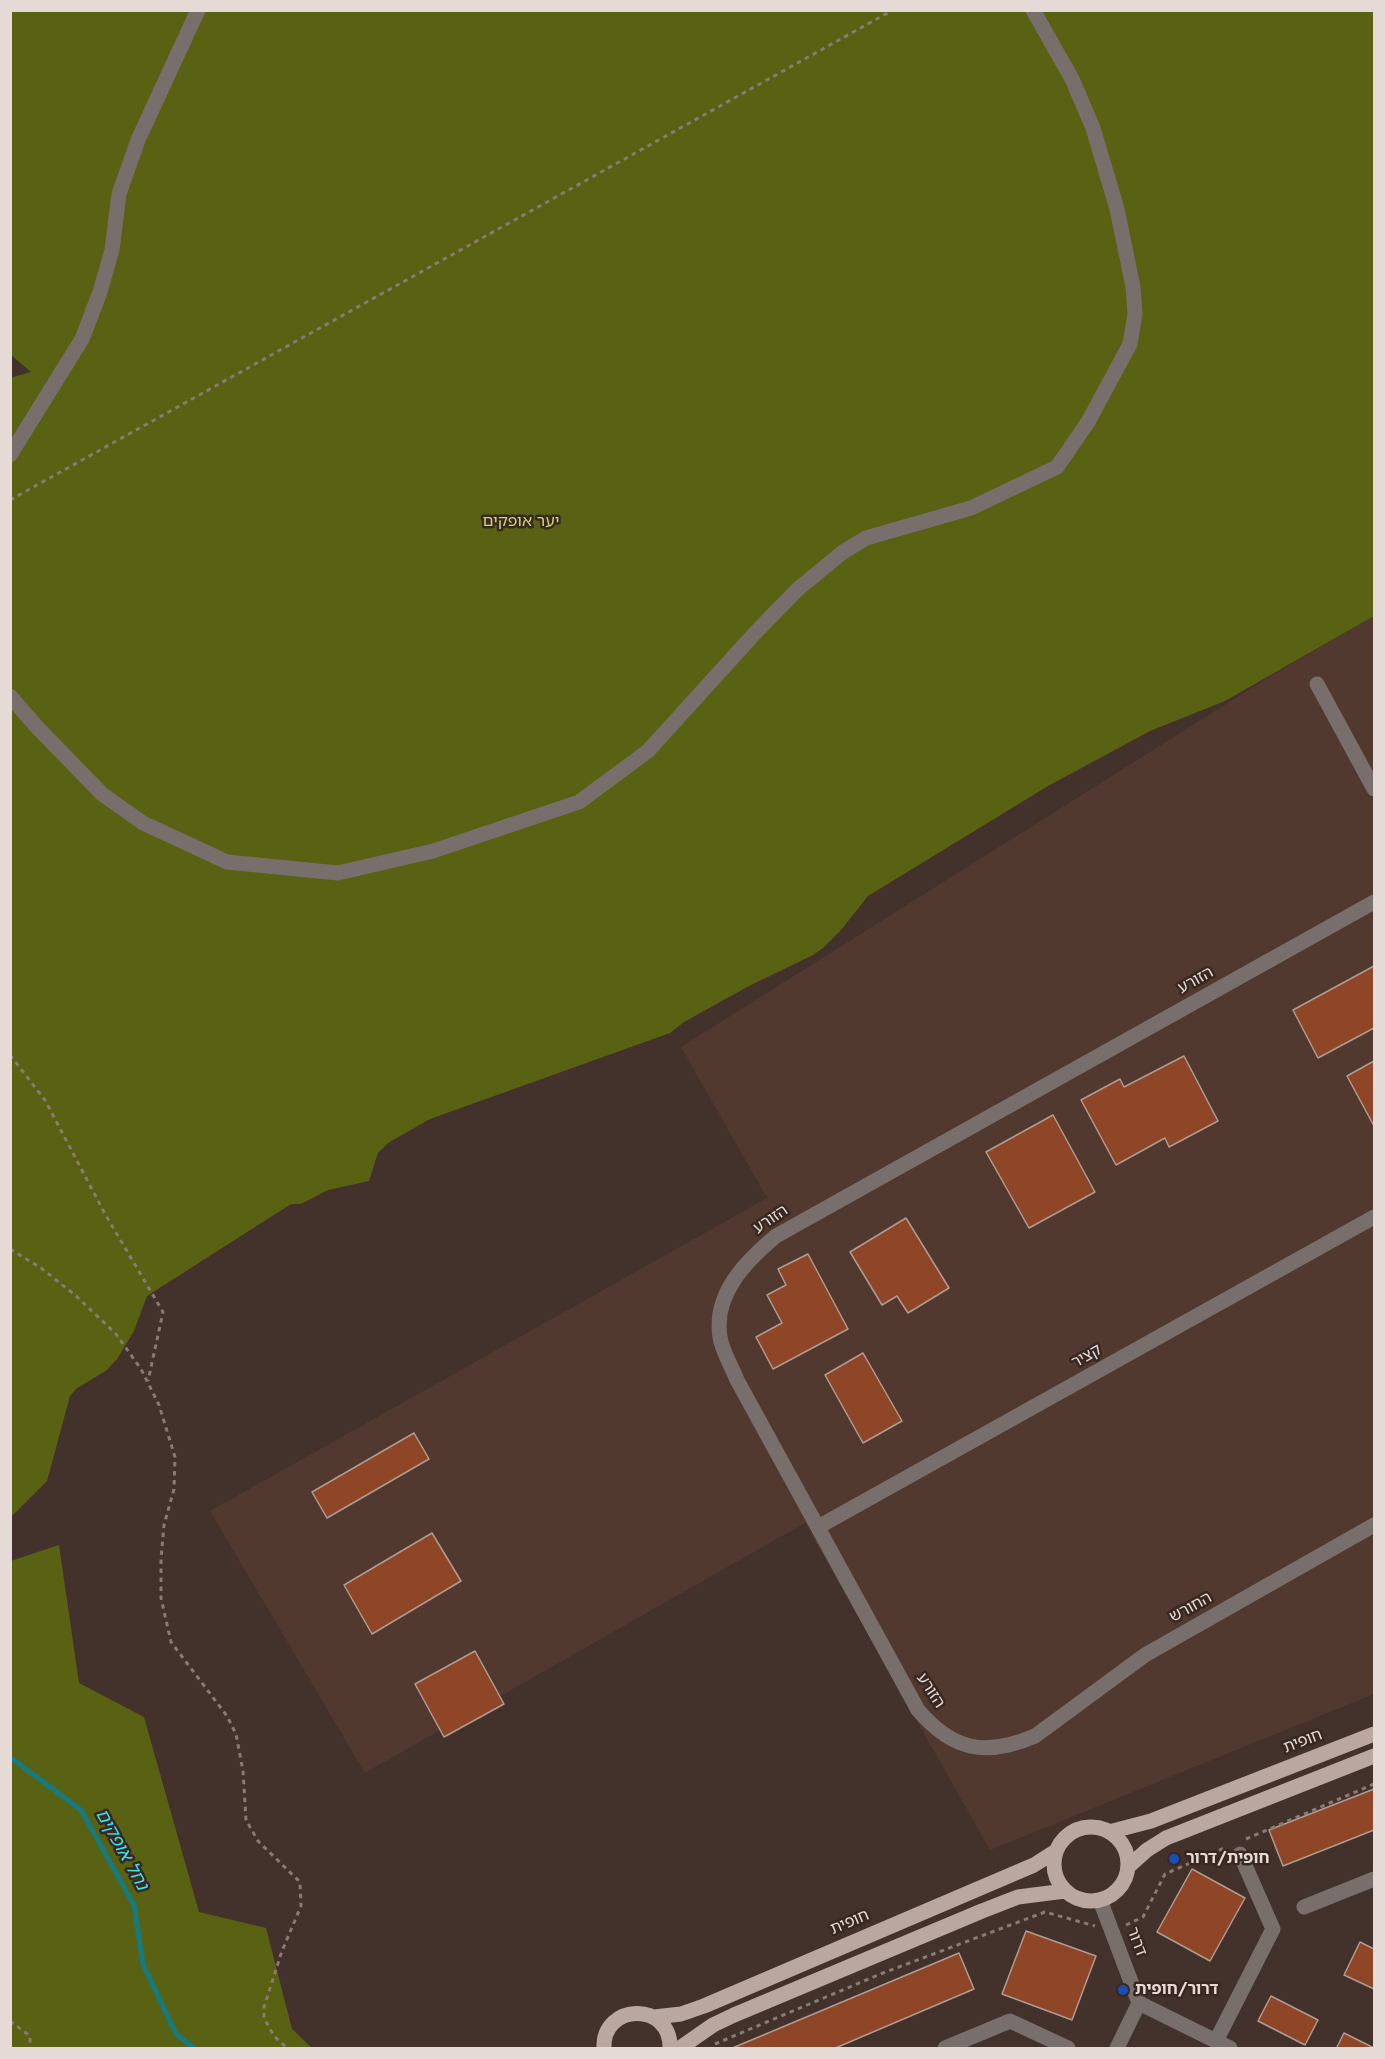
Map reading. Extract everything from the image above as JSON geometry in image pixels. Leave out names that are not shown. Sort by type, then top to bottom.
[{"type":"main road","name":"חופית","points":[[1109,1832],[1151,1821],[1374,1734]]},
{"type":"main road","points":[[1128,1867],[1147,1850],[1166,1838],[1374,1756]]},
{"type":"main road","points":[[1084,1828],[1097,1828],[1109,1832],[1124,1847],[1127,1857],[1128,1867],[1122,1884],[1116,1891],[1100,1900],[1088,1901],[1076,1898],[1065,1891],[1059,1882],[1055,1872],[1056,1851],[1063,1840],[1073,1832],[1084,1828]]},
{"type":"main road","name":"חופית","points":[[601,2046],[613,2023],[621,2017],[632,2013],[654,2017],[681,2014],[704,2007],[1034,1865],[1056,1851]]},
{"type":"main road","points":[[680,2049],[713,2025],[734,2015],[1000,1904],[1018,1897],[1065,1891]]},
{"type":"main road","points":[[654,2017],[668,2034],[670,2049]]},
{"type":"street","points":[[10,455],[82,339],[100,292],[112,250],[119,194],[138,140],[198,10]]},
{"type":"street","points":[[12,700],[102,794],[143,823],[227,862],[338,873],[433,851],[579,802],[648,750],[798,589],[843,552],[866,538],[972,508],[1057,468],[1088,422],[1130,344],[1135,314],[1133,287],[1117,209],[1093,128],[1072,79],[1033,10]]},
{"type":"street","points":[[1317,684],[1374,789]]},
{"type":"street","name":"הזורע","points":[[1035,1736],[996,1748],[973,1748],[949,1738],[930,1724],[918,1710],[737,1380],[720,1338],[719,1318],[726,1296],[738,1273],[753,1255],[776,1236],[1374,902]]},
{"type":"street","name":"קציר","points":[[818,1527],[1374,1217]]},
{"type":"street","name":"החורש","points":[[1035,1736],[1145,1654],[1374,1525]]},
{"type":"street","points":[[1216,2041],[1273,1929],[1235,1848]]},
{"type":"street","points":[[1304,1907],[1374,1879]]},
{"type":"street","name":"דרור","points":[[1100,1900],[1139,2004]]},
{"type":"street","points":[[1117,2049],[1139,2004],[1230,2049]]},
{"type":"street","points":[[945,2049],[1010,2020],[1068,2049]]},
{"type":"path","points":[[10,500],[893,10]]},
{"type":"path","points":[[10,1055],[45,1101],[105,1214],[163,1312],[148,1383]]},
{"type":"path","points":[[10,1249],[41,1268],[75,1295],[116,1334],[141,1369],[159,1405],[175,1457],[174,1489],[164,1525],[161,1559],[161,1598],[171,1642],[227,1716],[236,1734],[243,1771],[246,1820],[258,1841],[300,1882],[301,1906],[282,1951],[264,2007],[264,2018],[274,2036],[287,2049]]},
{"type":"path","points":[[705,2049],[883,1973],[1045,1912],[1112,1932],[1143,1917],[1165,1874],[1235,1848],[1374,1784]]},
{"type":"path","points":[[10,2021],[30,2037],[30,2049]]},
{"type":"shaded area","points":[[1374,616],[1374,1694],[990,1850],[805,1523],[365,1773],[210,1511],[767,1198],[681,1047],[1274,674]]},
{"type":"green space","name":"יער אופקים","points":[[11,11],[1374,11],[1374,616],[1225,701],[1150,731],[1048,786],[868,896],[841,930],[813,955],[749,986],[684,1022],[670,1033],[430,1119],[388,1143],[378,1153],[369,1181],[328,1190],[301,1204],[291,1204],[147,1296],[134,1331],[117,1359],[107,1370],[76,1389],[70,1396],[47,1481],[11,1517],[10,378],[31,372],[11,355]]},
{"type":"green space","points":[[59,1545],[79,1683],[144,1717],[199,1912],[266,1928],[292,2029],[312,2048],[11,2048],[11,1561]]},
{"type":"building","points":[[1374,966],[1374,1028],[1318,1058],[1293,1010]]},
{"type":"building","points":[[1184,1056],[1218,1121],[1169,1147],[1165,1138],[1116,1165],[1081,1100],[1120,1079],[1124,1087]]},
{"type":"building","points":[[1374,1061],[1374,1126],[1347,1076]]},
{"type":"building","points":[[1053,1115],[1095,1192],[1029,1228],[986,1152]]},
{"type":"building","points":[[906,1218],[949,1288],[908,1313],[897,1296],[882,1305],[850,1252]]},
{"type":"building","points":[[808,1254],[848,1329],[773,1369],[756,1337],[782,1323],[767,1295],[786,1285],[778,1269]]},
{"type":"building","points":[[863,1353],[902,1421],[863,1443],[825,1375]]},
{"type":"building","points":[[414,1433],[429,1459],[327,1518],[312,1492]]},
{"type":"building","points":[[432,1533],[461,1581],[372,1634],[344,1585]]},
{"type":"building","points":[[475,1651],[504,1704],[444,1737],[415,1684]]},
{"type":"building","points":[[1374,1789],[1374,1830],[1283,1866],[1269,1830]]},
{"type":"building","points":[[1192,1869],[1245,1898],[1210,1961],[1157,1932]]},
{"type":"building","points":[[1026,1931],[1096,1956],[1072,2020],[1002,1994]]},
{"type":"building","points":[[1360,1942],[1374,1949],[1374,1989],[1344,1975]]},
{"type":"building","points":[[959,1953],[974,1989],[833,2049],[730,2049]]},
{"type":"building","points":[[1271,1996],[1318,2020],[1305,2045],[1258,2021]]},
{"type":"building","points":[[1344,2033],[1374,2048],[1374,2049],[1336,2049]]},
{"type":"waterway","name":"נחל אופקים","points":[[10,1757],[81,1810],[134,1905],[143,1964],[176,2034],[194,2048]]},
{"type":"place","name":"חופית/דרור","points":[[1174,1859]]},
{"type":"place","name":"דרור/חופית","points":[[1123,1990]]}]
